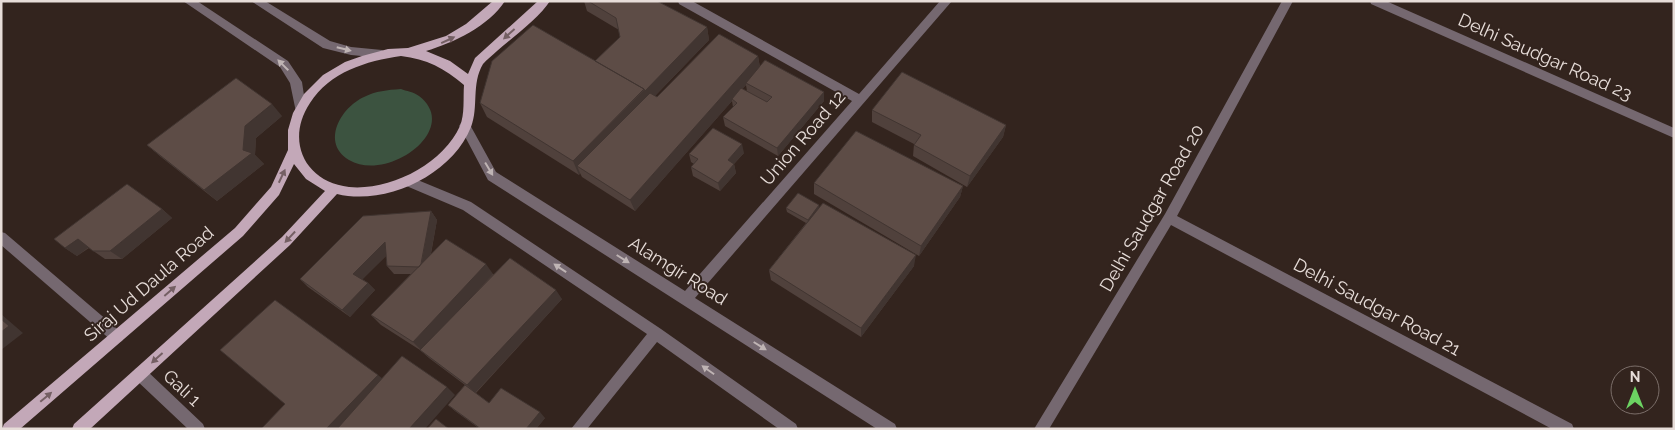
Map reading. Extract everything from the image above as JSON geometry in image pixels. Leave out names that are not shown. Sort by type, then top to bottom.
[{"type":"main road","points":[[500,1],[462,33],[435,46],[382,54],[357,61],[333,73],[314,90],[300,109],[293,130],[294,151],[302,167],[316,180],[335,188],[358,191],[383,189],[408,181],[433,166],[453,148],[465,126],[470,83],[479,61],[545,1]]},
{"type":"main road","points":[[401,52],[420,53],[438,59],[470,83]]},
{"type":"main road","name":"Siraj Ud Daula Road","points":[[9,429],[239,232],[275,191],[294,151]]},
{"type":"main road","points":[[79,429],[286,241],[335,188]]},
{"type":"street","points":[[188,1],[284,64],[296,82],[300,109]]},
{"type":"street","points":[[256,1],[326,44],[351,51],[382,54]]},
{"type":"street","points":[[683,1],[860,100]]},
{"type":"street","name":"Union Road 12","points":[[686,299],[947,1]]},
{"type":"street","name":"Delhi Saudgar Road 20","points":[[1041,429],[1169,218],[1288,1]]},
{"type":"street","name":"Delhi Saudgar Road 23","points":[[1375,1],[1674,134]]},
{"type":"street","name":"Alamgir Road","points":[[465,126],[492,176],[890,429]]},
{"type":"street","points":[[408,181],[467,206],[656,334],[791,429]]},
{"type":"street","name":"Delhi Saudgar Road 21","points":[[1169,218],[1567,429]]},
{"type":"street","points":[[1,237],[117,337]]},
{"type":"street","points":[[578,429],[656,334]]},
{"type":"street","name":"Gali 1","points":[[140,374],[198,429]]},
{"type":"green space","points":[[401,89],[419,96],[430,109],[432,123],[426,137],[415,149],[400,159],[382,164],[365,165],[349,160],[336,145],[335,135],[341,117],[355,102],[364,97],[382,91]]},
{"type":"building","points":[[588,1],[657,1],[707,27],[645,91],[595,61],[620,37],[616,18]]},
{"type":"building","points":[[533,25],[644,89],[573,161],[480,103],[492,61]]},
{"type":"building","points":[[719,34],[758,56],[630,200],[577,166],[650,93],[657,97]]},
{"type":"building","points":[[765,60],[824,92],[777,148],[723,117],[737,103],[732,99],[741,88],[767,102],[772,97],[746,83]]},
{"type":"building","points":[[902,72],[1006,125],[970,176],[914,145],[921,135],[872,110]]},
{"type":"building","points":[[236,78],[272,104],[245,126],[243,150],[252,153],[204,190],[147,145]]},
{"type":"building","points":[[713,128],[742,144],[728,160],[734,164],[718,183],[691,167],[698,159],[689,154]]},
{"type":"building","points":[[856,131],[963,186],[921,246],[814,183]]},
{"type":"building","points":[[127,184],[162,209],[110,251],[93,251],[78,239],[65,248],[54,239]]},
{"type":"building","points":[[798,193],[819,205],[808,220],[786,208]]},
{"type":"building","points":[[823,203],[916,255],[861,328],[769,270]]},
{"type":"building","points":[[431,211],[419,267],[387,266],[385,242],[353,274],[368,283],[342,310],[300,279],[363,216]]},
{"type":"building","points":[[446,239],[486,264],[413,342],[371,315]]},
{"type":"building","points":[[510,258],[556,290],[467,385],[420,350]]},
{"type":"building","points":[[275,300],[378,375],[326,429],[261,429],[285,404],[220,350]]},
{"type":"building","points":[[1,319],[9,326],[1,332]]},
{"type":"building","points":[[402,356],[447,387],[409,429],[337,429]]},
{"type":"building","points":[[465,385],[489,403],[501,388],[540,412],[526,429],[481,429],[448,405]]},
{"type":"building","points":[[436,419],[449,429],[427,429]]}]
